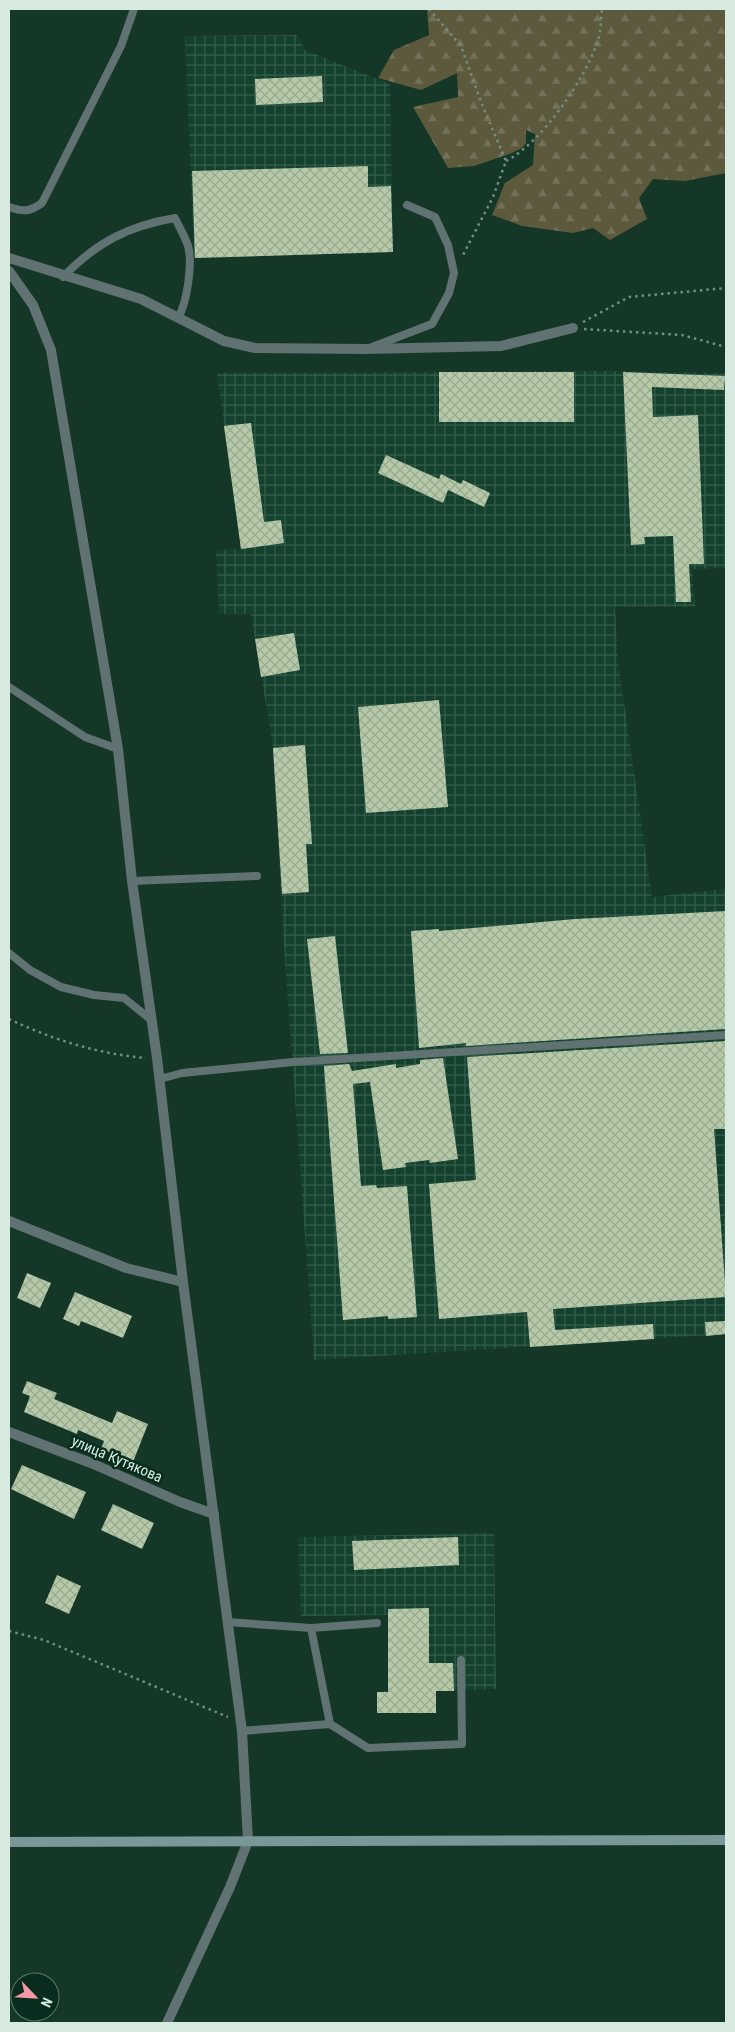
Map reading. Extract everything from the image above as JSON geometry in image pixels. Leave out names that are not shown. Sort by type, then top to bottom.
[{"type":"main road","points":[[9,1842],[726,1840]]},
{"type":"street","points":[[9,258],[63,277],[92,283],[141,299],[224,341],[255,348],[366,349],[501,346],[572,328]]},
{"type":"street","points":[[9,271],[33,305],[51,350],[118,750],[132,881],[150,1019],[160,1079],[183,1282],[242,1727],[248,1841],[230,1888],[166,2023]]},
{"type":"street","points":[[9,1221],[126,1268],[183,1282]]},
{"type":"street","name":"улица Кутякова","points":[[9,1432],[214,1514]]},
{"type":"lane","points":[[9,207],[20,211],[31,210],[42,203],[121,46],[134,9]]},
{"type":"lane","points":[[366,349],[432,324],[449,294],[454,273],[448,246],[435,217],[407,205]]},
{"type":"lane","points":[[63,277],[81,258],[112,238],[144,223],[175,218],[189,247],[188,286],[185,306],[178,318]]},
{"type":"lane","points":[[9,687],[85,737],[118,750]]},
{"type":"lane","points":[[132,881],[257,876]]},
{"type":"lane","points":[[9,953],[30,970],[62,987],[94,995],[124,998],[150,1019]]},
{"type":"lane","points":[[160,1079],[182,1073],[293,1062],[726,1034]]},
{"type":"lane","points":[[227,1622],[311,1628],[377,1623]]},
{"type":"lane","points":[[311,1628],[330,1724]]},
{"type":"lane","points":[[242,1727],[330,1724],[368,1748],[462,1744],[462,1660]]},
{"type":"path","points":[[429,9],[461,46],[481,102],[506,161],[494,197],[454,273]]},
{"type":"path","points":[[506,161],[522,153],[542,132],[579,81],[598,42],[602,9]]},
{"type":"path","points":[[572,328],[629,297],[726,288]]},
{"type":"path","points":[[572,328],[682,335],[726,347]]},
{"type":"path","points":[[9,1018],[60,1040],[131,1056],[157,1058]]},
{"type":"path","points":[[9,1631],[44,1640],[242,1727]]},
{"type":"shaded area","points":[[297,35],[305,50],[390,84],[393,252],[194,258],[185,36]]},
{"type":"shaded area","points":[[602,371],[726,373],[726,568],[692,569],[695,607],[615,607],[618,661],[652,897],[726,889],[726,1334],[314,1360],[283,932],[273,748],[251,614],[219,614],[216,550],[241,549],[217,373]]},
{"type":"shaded area","points":[[494,1533],[496,1689],[436,1691],[436,1713],[377,1713],[377,1692],[388,1691],[388,1615],[301,1616],[298,1537]]},
{"type":"green space","points":[[427,9],[726,9],[726,173],[685,181],[653,179],[639,198],[647,219],[610,240],[593,228],[573,233],[522,226],[492,215],[505,183],[533,165],[535,134],[526,130],[526,143],[522,148],[512,153],[474,166],[448,168],[413,107],[458,97],[457,73],[421,90],[378,78],[394,50],[429,35]]},
{"type":"building","points":[[322,76],[323,102],[256,105],[255,79]]},
{"type":"building","points":[[368,166],[368,187],[391,186],[393,252],[195,258],[192,171]]},
{"type":"building","points":[[439,372],[574,372],[574,422],[439,422]]},
{"type":"building","points":[[623,372],[725,376],[724,390],[652,387],[653,417],[698,415],[704,564],[689,564],[691,602],[676,602],[673,536],[644,537],[645,544],[631,545]]},
{"type":"building","points":[[251,423],[264,522],[281,520],[284,543],[241,549],[224,426]]},
{"type":"building","points":[[386,455],[439,479],[441,474],[461,484],[463,480],[490,493],[484,507],[448,490],[443,503],[378,473]]},
{"type":"building","points":[[294,633],[300,670],[261,677],[255,639]]},
{"type":"building","points":[[439,700],[448,807],[366,813],[358,707]]},
{"type":"building","points":[[305,745],[312,844],[306,844],[309,892],[282,894],[273,748]]},
{"type":"building","points":[[726,911],[726,1029],[466,1046],[466,1043],[419,1048],[411,931],[439,929],[439,931],[575,919]]},
{"type":"building","points":[[335,936],[348,1053],[320,1054],[307,939]]},
{"type":"building","points":[[726,1041],[726,1129],[714,1129],[726,1297],[553,1309],[555,1330],[653,1324],[654,1339],[530,1347],[527,1312],[439,1319],[429,1184],[476,1180],[467,1057]]},
{"type":"building","points":[[443,1058],[458,1159],[430,1163],[429,1160],[405,1163],[406,1167],[383,1170],[370,1082],[353,1084],[361,1186],[376,1185],[377,1188],[407,1186],[417,1317],[388,1319],[388,1316],[343,1320],[324,1066],[349,1064],[352,1071],[396,1064],[396,1068],[420,1064],[420,1060]]},
{"type":"building","points":[[27,1273],[51,1283],[40,1308],[17,1298]]},
{"type":"building","points":[[75,1292],[132,1316],[123,1338],[81,1321],[79,1326],[63,1319]]},
{"type":"building","points":[[726,1321],[726,1334],[706,1336],[705,1322]]},
{"type":"building","points":[[27,1381],[57,1393],[54,1399],[112,1423],[117,1411],[148,1424],[133,1462],[101,1449],[104,1441],[78,1430],[77,1434],[24,1412],[30,1396],[22,1393]]},
{"type":"building","points":[[22,1465],[86,1492],[74,1519],[11,1489]]},
{"type":"building","points":[[113,1504],[154,1523],[142,1549],[101,1530]]},
{"type":"building","points":[[458,1537],[459,1565],[354,1570],[352,1541]]},
{"type":"building","points":[[57,1575],[81,1586],[69,1614],[45,1603]]},
{"type":"building","points":[[429,1608],[429,1663],[453,1663],[454,1691],[436,1691],[436,1713],[377,1713],[377,1692],[388,1692],[388,1609]]}]
